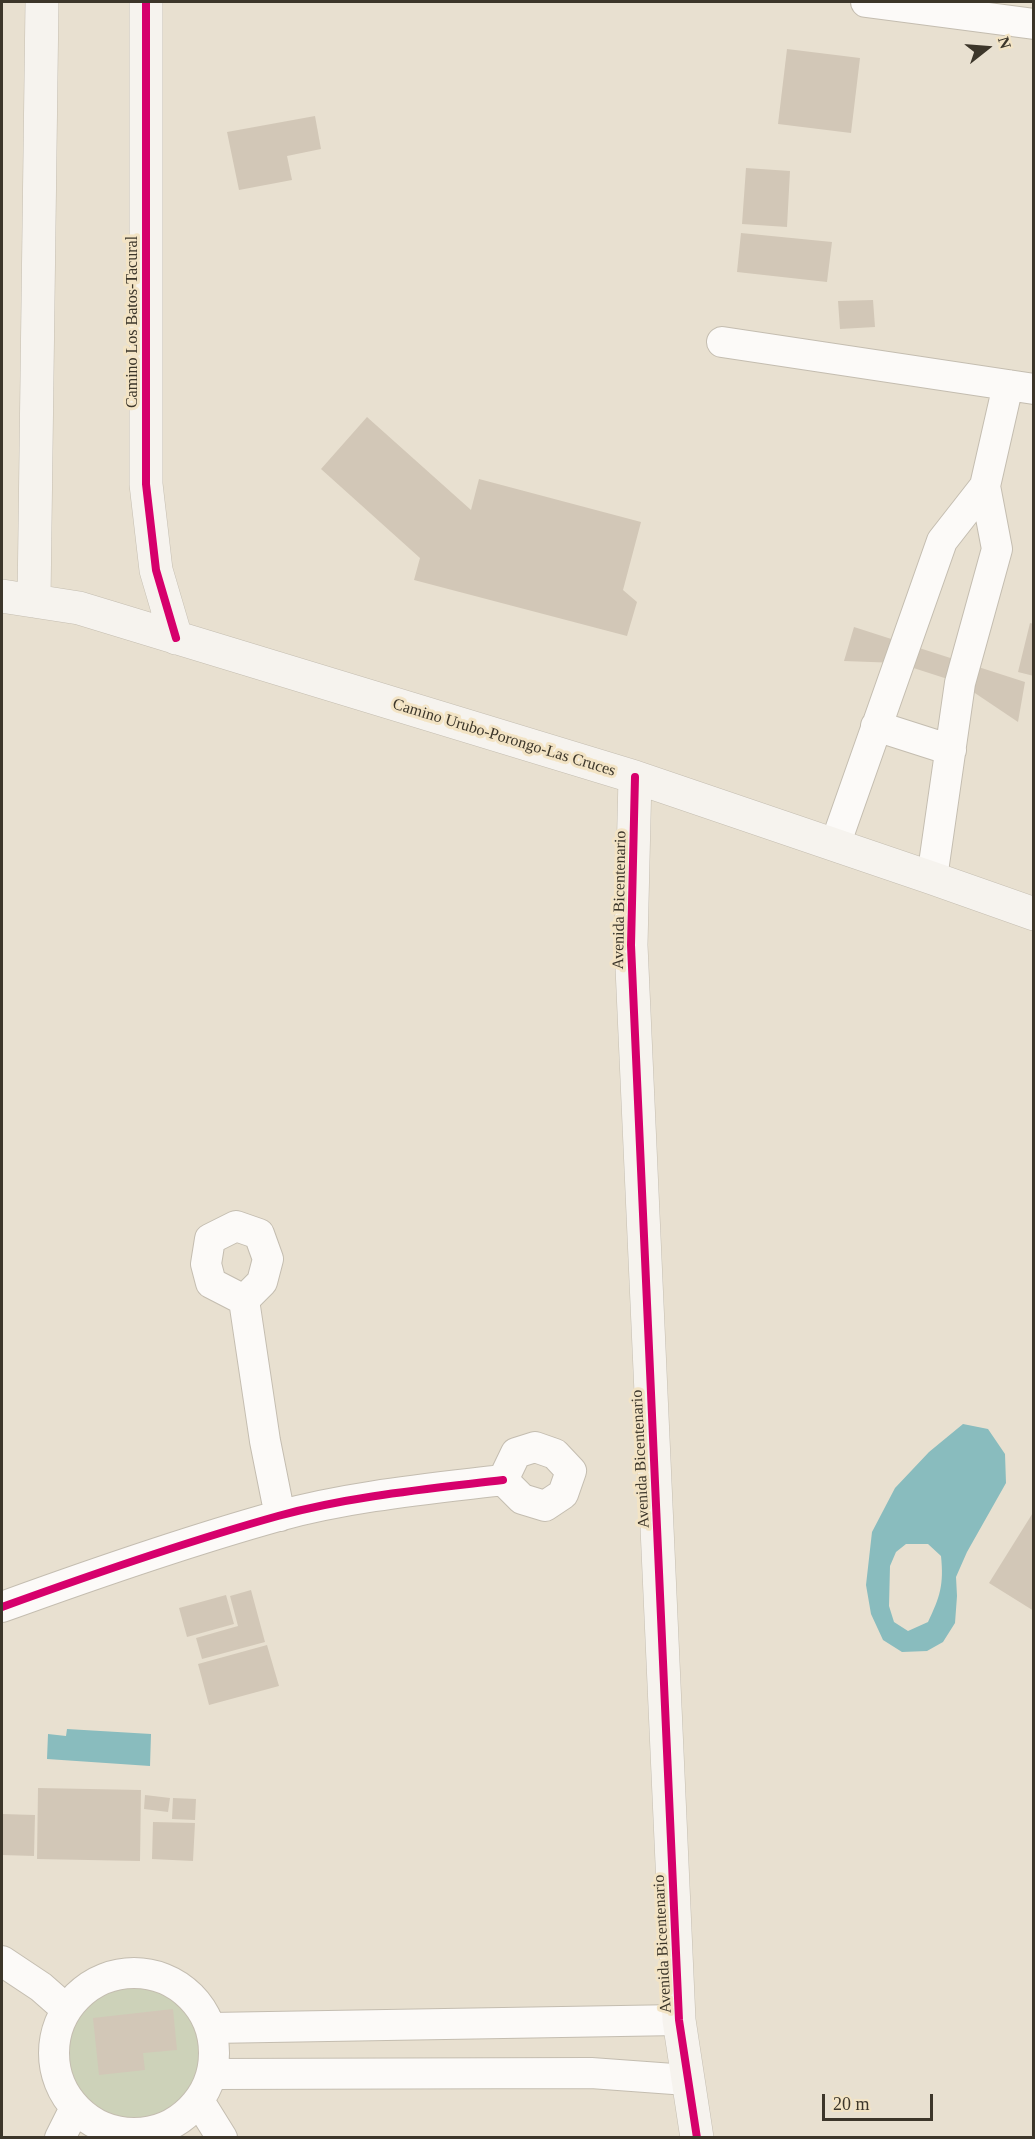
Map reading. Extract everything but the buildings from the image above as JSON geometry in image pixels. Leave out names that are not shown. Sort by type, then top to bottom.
[{"type":"street","points":[[34,601],[42,2]]},
{"type":"street","name":"Camino Los Batos-Tacural","points":[[146,2],[146,484],[156,570],[176,638]]},
{"type":"street","points":[[867,2],[1034,24]]},
{"type":"street","points":[[722,342],[1021,387],[985,486],[942,542],[835,845]]},
{"type":"street","points":[[932,878],[960,683],[997,549],[985,486]]},
{"type":"street","name":"Camino Urubo-Porongo-Las Cruces","points":[[2,596],[79,608],[635,777],[1034,914]]},
{"type":"street","points":[[876,726],[951,750]]},
{"type":"street","name":"Avenida Bicentenario","points":[[635,777],[631,945],[679,2020],[697,2138]]},
{"type":"street","points":[[244,1300],[265,1441],[280,1516]]},
{"type":"street","points":[[2,1607],[108,1569],[280,1516],[365,1499],[503,1480]]},
{"type":"street","points":[[2,1961],[40,1987],[66,2009]]},
{"type":"street","points":[[131,1972],[140,1973],[157,1976],[180,1987],[198,2005],[211,2028],[214,2051],[212,2074],[200,2101],[183,2118],[162,2129],[139,2133],[116,2132],[94,2123],[75,2108],[61,2086],[54,2061],[56,2034],[66,2009],[83,1990],[106,1977],[131,1972]]},
{"type":"street","points":[[211,2028],[679,2020]]},
{"type":"street","points":[[212,2074],[591,2073],[687,2080]]},
{"type":"street","points":[[200,2101],[222,2138]]},
{"type":"street","points":[[60,2138],[75,2108]]},
{"type":"green space","points":[[132,1986],[158,1991],[180,2005],[194,2027],[199,2053],[194,2079],[180,2101],[158,2115],[132,2120],[106,2115],[84,2101],[70,2079],[65,2053],[70,2027],[84,2005],[106,1991]]},
{"type":"water","points":[[963,1424],[988,1429],[1005,1454],[1006,1483],[967,1552],[956,1577],[955,1623],[943,1642],[927,1651],[902,1652],[883,1640],[871,1614],[866,1585],[872,1532],[895,1488],[929,1452]],"holes":[[[906,1544],[928,1544],[941,1556],[940,1590],[928,1622],[908,1631],[894,1622],[889,1606],[890,1566],[896,1552]]]},
{"type":"water","points":[[67,1729],[151,1734],[150,1766],[47,1759],[48,1734],[66,1736]]},
{"type":"cycle path","points":[[146,2],[146,484],[156,570],[176,638]]},
{"type":"cycle path","points":[[635,777],[631,945],[679,2020],[697,2138]]},
{"type":"cycle path","points":[[2,1607],[139,1559],[278,1516],[361,1498],[503,1480]]}]
